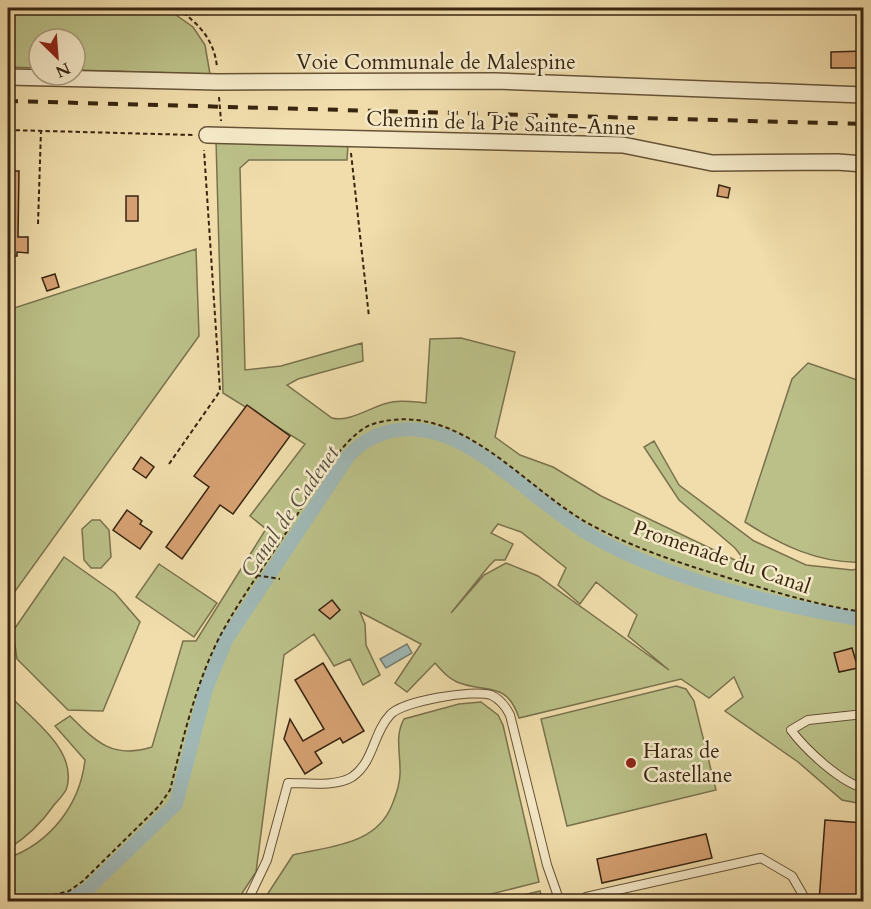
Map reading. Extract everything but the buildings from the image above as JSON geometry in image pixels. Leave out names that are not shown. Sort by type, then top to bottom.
[{"type":"street","name":"Voie Communale de Malespine","points":[[8,77],[218,82],[495,81],[864,95]]},
{"type":"street","name":"Chemin de la Pie Sainte-Anne","points":[[207,135],[624,146],[712,163],[837,162],[864,164]]},
{"type":"lane","points":[[247,902],[267,860],[288,783],[336,782],[351,778],[374,749],[380,730],[390,714],[434,699],[480,693],[500,701],[510,715],[547,865],[560,902]]},
{"type":"lane","points":[[864,714],[808,720],[791,730],[801,743],[826,765],[854,786],[864,788]]},
{"type":"lane","points":[[582,902],[586,897],[761,858],[792,876],[807,902]]},
{"type":"path","points":[[8,130],[207,135],[221,124],[216,52],[208,36],[177,8]]},
{"type":"path","points":[[38,224],[41,130]]},
{"type":"path","points":[[169,464],[220,391],[204,151],[207,135]]},
{"type":"path","points":[[357,140],[351,149],[351,167],[369,317]]},
{"type":"path","name":"Promenade du Canal","points":[[8,899],[69,891],[83,881],[159,806],[170,790],[202,678],[219,638],[331,462],[348,443],[371,424],[418,420],[444,426],[474,441],[594,527],[680,564],[821,606],[864,612]]},
{"type":"path","points":[[249,574],[280,579]]},
{"type":"green space","points":[[8,8],[166,8],[193,27],[205,45],[210,74],[87,70],[87,27],[27,27],[27,68],[8,67]]},
{"type":"green space","points":[[216,140],[348,144],[347,160],[249,160],[240,168],[245,370],[281,366],[362,343],[363,361],[298,379],[287,385],[332,418],[339,419],[392,402],[426,403],[430,339],[461,338],[515,352],[495,437],[520,455],[553,467],[601,496],[737,561],[742,557],[735,548],[679,500],[644,447],[654,441],[679,485],[754,541],[806,565],[852,570],[863,568],[863,804],[842,800],[798,762],[725,711],[743,697],[734,677],[709,698],[681,679],[519,718],[514,706],[501,693],[457,682],[435,663],[407,692],[395,683],[421,644],[360,612],[365,624],[366,645],[380,675],[363,685],[350,659],[334,666],[314,634],[284,655],[256,872],[237,901],[8,901],[8,858],[37,843],[50,832],[70,807],[82,777],[85,760],[55,726],[70,716],[98,741],[116,750],[127,751],[152,747],[183,641],[196,641],[266,529],[250,516],[305,444],[223,393]],"holes":[[[498,524],[521,532],[566,568],[558,585],[580,604],[596,582],[637,615],[628,636],[669,670],[538,576],[506,563],[484,575],[451,613],[495,560],[505,560],[513,544],[491,533]]]},
{"type":"green space","points":[[196,249],[199,336],[8,601],[8,310]]},
{"type":"green space","points":[[808,363],[863,382],[863,562],[831,560],[801,551],[745,522],[792,379]]},
{"type":"green space","points":[[92,520],[100,520],[109,530],[111,557],[101,568],[91,568],[84,560],[82,529]]},
{"type":"green space","points":[[64,557],[115,593],[140,622],[103,711],[68,710],[17,659],[13,631]]},
{"type":"green space","points":[[159,564],[217,603],[194,637],[136,597]]},
{"type":"green space","points":[[676,686],[686,689],[694,701],[716,790],[567,826],[541,719]]},
{"type":"green space","points":[[8,694],[50,735],[59,747],[68,773],[64,794],[33,830],[8,849]]},
{"type":"green space","points":[[481,702],[498,715],[503,725],[539,882],[464,901],[263,901],[293,855],[351,842],[364,836],[385,818],[392,805],[399,782],[399,737],[404,719],[459,704]]},
{"type":"green space","points":[[540,891],[543,901],[499,901]]},
{"type":"water","points":[[407,644],[412,653],[386,668],[380,659]]},
{"type":"waterway","name":"Canal de Cadenet","points":[[59,902],[73,898],[88,889],[176,804],[206,689],[226,640],[349,455],[378,435],[412,429],[436,433],[455,440],[493,463],[587,533],[650,564],[685,577],[758,598],[864,620]]},
{"type":"railway","points":[[8,101],[864,124]]},
{"type":"place","name":"Haras de Castellane","points":[[631,763]]}]
